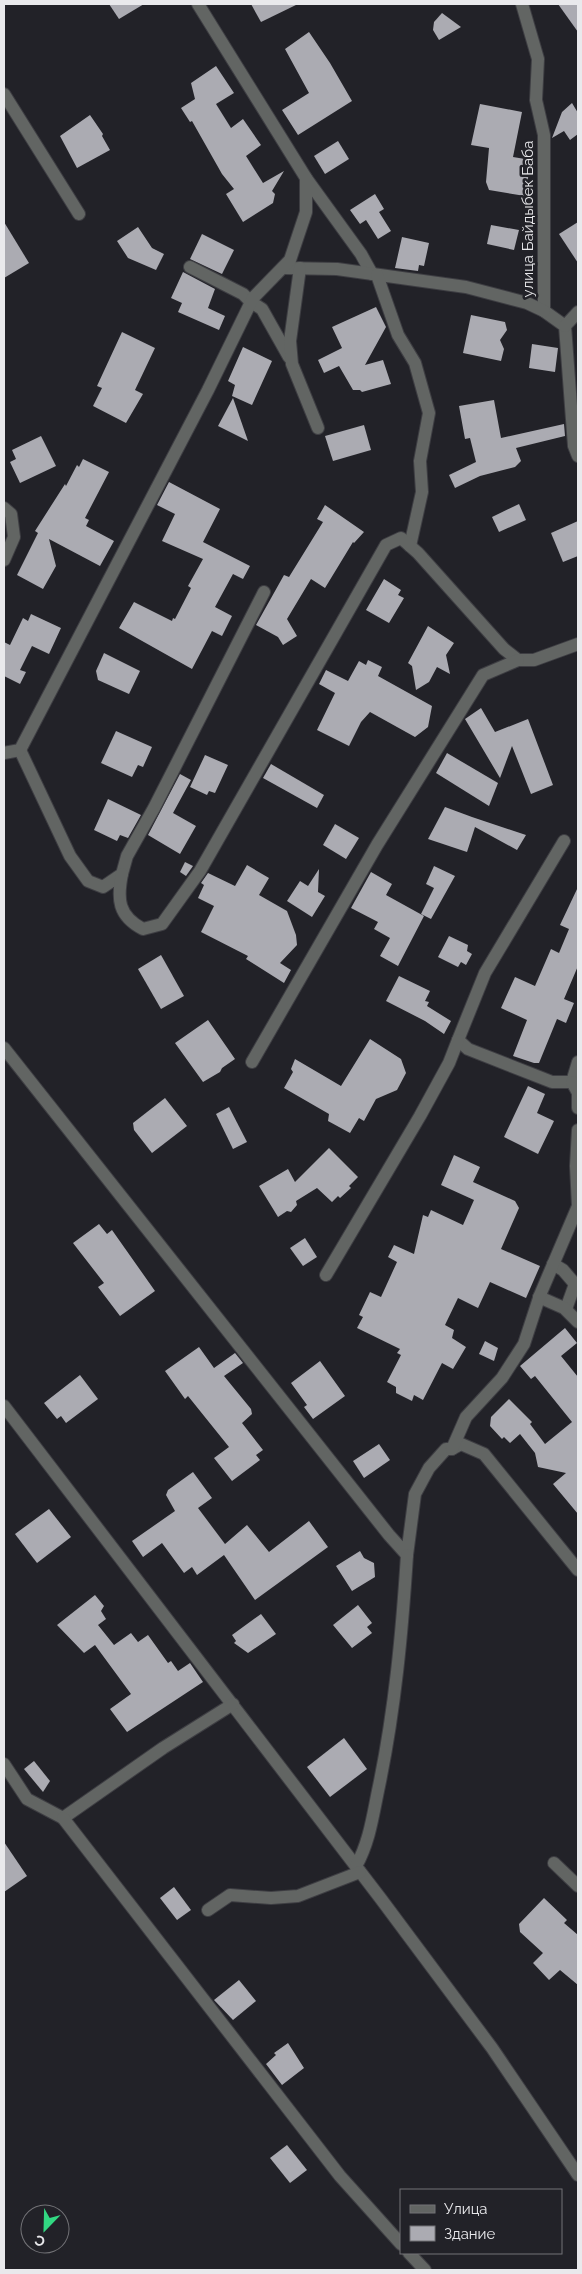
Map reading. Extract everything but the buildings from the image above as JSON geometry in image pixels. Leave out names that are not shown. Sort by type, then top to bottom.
[{"type":"street","points":[[198,4],[306,178],[375,275],[398,335],[415,363],[429,413],[420,461],[422,492],[410,546]]},
{"type":"street","name":"улица Байдыбек Баба","points":[[522,4],[538,59],[536,100],[544,135],[544,311],[565,326]]},
{"type":"street","points":[[4,94],[43,153],[78,214]]},
{"type":"street","points":[[20,750],[208,390],[251,302],[290,260],[306,212],[306,178]]},
{"type":"street","points":[[190,267],[244,294],[251,302],[262,309],[292,364],[318,428]]},
{"type":"street","points":[[283,268],[338,269],[466,287],[527,303],[544,311]]},
{"type":"street","points":[[292,364],[290,341],[300,268]]},
{"type":"street","points":[[578,312],[565,326],[574,446],[578,456]]},
{"type":"street","points":[[4,508],[11,514],[14,537],[4,560]]},
{"type":"street","points":[[264,592],[154,808],[127,856],[118,897],[130,922],[143,929],[162,924],[200,871],[386,545],[401,538],[504,649],[518,660]]},
{"type":"street","points":[[252,1062],[377,845],[483,675],[518,660],[534,660],[578,644]]},
{"type":"street","points":[[4,753],[20,750]]},
{"type":"street","points":[[20,750],[70,856],[88,881],[103,886],[122,874]]},
{"type":"street","points":[[326,1275],[449,1064],[485,973],[564,841]]},
{"type":"street","points":[[458,1040],[468,1049],[552,1082],[572,1082]]},
{"type":"street","points":[[4,1048],[383,1528],[408,1555]]},
{"type":"street","points":[[578,1062],[572,1082],[578,1093],[578,1106]]},
{"type":"street","points":[[452,1449],[466,1417],[502,1378],[524,1344],[539,1297],[578,1206],[576,1166],[578,1130]]},
{"type":"street","points":[[553,1264],[563,1270],[575,1284],[566,1309]]},
{"type":"street","points":[[539,1297],[566,1309],[578,1322]]},
{"type":"street","points":[[4,1406],[233,1704],[492,2048],[578,2175]]},
{"type":"street","points":[[208,1910],[230,1895],[271,1898],[298,1896],[358,1869],[366,1847],[387,1749],[397,1681],[415,1494],[429,1468],[446,1449],[452,1449],[461,1444],[484,1454],[578,1570]]},
{"type":"street","points":[[63,1818],[163,1748],[233,1704]]},
{"type":"street","points":[[4,1764],[27,1800],[63,1818],[340,2176],[400,2243]]},
{"type":"street","points":[[554,1863],[578,1886]]},
{"type":"street","points":[[410,2254],[424,2270]]}]
